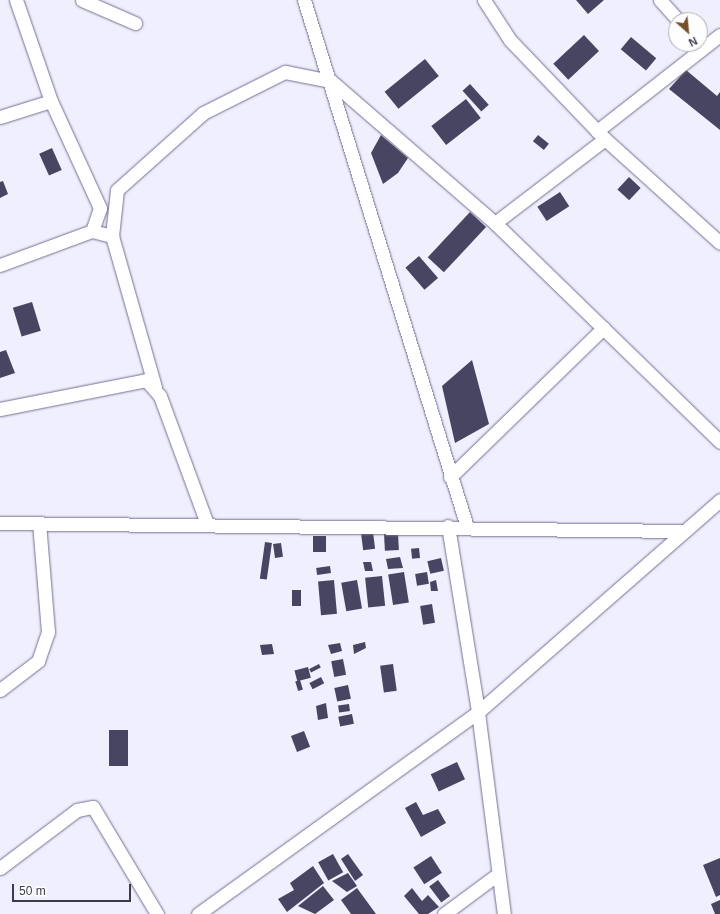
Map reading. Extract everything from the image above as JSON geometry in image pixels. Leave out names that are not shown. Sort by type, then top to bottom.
[{"type":"street","points":[[16,0],[51,101],[100,208],[92,231]]},
{"type":"street","points":[[82,0],[135,23]]},
{"type":"street","points":[[304,0],[331,81],[466,527]]},
{"type":"street","points":[[484,0],[510,40],[601,135],[720,244]]},
{"type":"street","points":[[660,0],[671,12]]},
{"type":"street","points":[[708,41],[720,35]]},
{"type":"street","points":[[495,223],[601,135],[693,52]]},
{"type":"street","points":[[207,524],[155,387],[112,236],[117,190],[203,113],[285,72],[331,81],[495,223],[720,442]]},
{"type":"street","points":[[0,117],[51,101]]},
{"type":"street","points":[[0,265],[92,231],[112,236]]},
{"type":"street","points":[[450,477],[603,328]]},
{"type":"street","points":[[0,409],[134,380],[146,380],[155,387]]},
{"type":"street","points":[[198,914],[478,712],[681,531],[720,500]]},
{"type":"street","points":[[0,523],[448,526],[681,531]]},
{"type":"street","points":[[0,690],[38,661],[48,632],[40,523]]},
{"type":"street","points":[[448,526],[478,712],[504,914]]},
{"type":"street","points":[[0,868],[77,810],[93,807],[157,914]]},
{"type":"street","points":[[444,914],[498,874]]},
{"type":"building","points":[[576,0],[604,0],[588,14]]},
{"type":"building","points":[[584,35],[599,51],[568,80],[553,64]]},
{"type":"building","points":[[631,37],[656,58],[646,70],[621,49]]},
{"type":"building","points":[[425,59],[439,76],[398,109],[385,92]]},
{"type":"building","points":[[686,70],[717,96],[720,92],[720,130],[669,89]]},
{"type":"building","points":[[470,84],[489,105],[481,111],[463,91]]},
{"type":"building","points":[[466,99],[481,118],[446,145],[431,126]]},
{"type":"building","points":[[381,135],[408,158],[398,173],[383,184],[371,153]]},
{"type":"building","points":[[538,135],[549,144],[544,150],[533,141]]},
{"type":"building","points":[[52,148],[62,170],[49,176],[39,154]]},
{"type":"building","points":[[629,177],[641,188],[629,200],[617,189]]},
{"type":"building","points":[[3,181],[8,194],[0,198],[0,182]]},
{"type":"building","points":[[560,192],[569,206],[547,221],[537,207]]},
{"type":"building","points":[[470,212],[486,227],[444,272],[428,257]]},
{"type":"building","points":[[419,256],[438,278],[424,290],[405,268]]},
{"type":"building","points":[[32,302],[41,331],[22,337],[13,308]]},
{"type":"building","points":[[6,350],[15,373],[0,378],[0,352]]},
{"type":"building","points":[[472,360],[489,424],[455,443],[442,386]]},
{"type":"building","points":[[373,532],[375,549],[363,550],[361,533]]},
{"type":"building","points":[[398,533],[399,550],[385,551],[384,534]]},
{"type":"building","points":[[313,536],[326,536],[326,552],[313,552]]},
{"type":"building","points":[[265,542],[272,543],[267,580],[260,579]]},
{"type":"building","points":[[281,543],[283,557],[275,558],[273,544]]},
{"type":"building","points":[[419,548],[420,558],[412,559],[411,549]]},
{"type":"building","points":[[400,557],[403,568],[388,569],[386,559]]},
{"type":"building","points":[[441,558],[444,571],[430,574],[427,561]]},
{"type":"building","points":[[363,562],[371,562],[373,571],[365,571]]},
{"type":"building","points":[[330,566],[331,573],[317,575],[316,568]]},
{"type":"building","points":[[404,572],[409,603],[393,605],[388,575]]},
{"type":"building","points":[[427,572],[429,584],[417,586],[415,574]]},
{"type":"building","points":[[382,576],[385,606],[368,608],[365,578]]},
{"type":"building","points":[[334,580],[337,614],[321,615],[318,581]]},
{"type":"building","points":[[357,580],[362,609],[346,611],[341,583]]},
{"type":"building","points":[[436,580],[438,591],[431,591],[430,582]]},
{"type":"building","points":[[292,590],[301,590],[301,606],[292,606]]},
{"type":"building","points":[[432,604],[435,623],[423,625],[420,606]]},
{"type":"building","points":[[365,642],[366,648],[354,654],[353,645]]},
{"type":"building","points":[[340,643],[342,651],[331,654],[328,645]]},
{"type":"building","points":[[272,644],[274,654],[262,655],[260,645]]},
{"type":"building","points":[[343,659],[346,675],[334,677],[331,661]]},
{"type":"building","points":[[319,664],[321,668],[311,673],[309,669]]},
{"type":"building","points":[[393,664],[397,691],[384,693],[380,666]]},
{"type":"building","points":[[308,667],[311,678],[297,681],[294,671]]},
{"type":"building","points":[[321,677],[324,683],[313,689],[309,683]]},
{"type":"building","points":[[300,680],[303,690],[298,691],[295,681]]},
{"type":"building","points":[[348,685],[351,699],[337,702],[334,688]]},
{"type":"building","points":[[326,703],[328,718],[318,720],[316,706]]},
{"type":"building","points":[[349,704],[350,711],[339,712],[338,706]]},
{"type":"building","points":[[352,714],[354,724],[340,726],[338,717]]},
{"type":"building","points":[[109,730],[128,730],[128,766],[109,766]]},
{"type":"building","points":[[304,731],[310,747],[297,752],[291,736]]},
{"type":"building","points":[[457,762],[465,779],[439,791],[431,774]]},
{"type":"building","points":[[416,802],[423,815],[438,809],[446,823],[421,837],[405,808]]},
{"type":"building","points":[[333,854],[343,872],[328,881],[318,862]]},
{"type":"building","points":[[348,854],[363,875],[355,881],[341,859]]},
{"type":"building","points":[[431,856],[442,873],[424,884],[413,867]]},
{"type":"building","points":[[720,858],[720,895],[716,897],[703,865]]},
{"type":"building","points":[[313,866],[324,883],[287,912],[278,899],[294,890],[290,883]]},
{"type":"building","points":[[348,873],[357,886],[347,892],[332,881]]},
{"type":"building","points":[[438,880],[450,896],[441,903],[429,887]]},
{"type":"building","points":[[323,886],[334,900],[315,914],[298,906]]},
{"type":"building","points":[[357,888],[376,914],[351,914],[341,900]]},
{"type":"building","points":[[412,888],[422,901],[428,895],[439,907],[428,914],[419,914],[404,896]]},
{"type":"building","points":[[720,900],[720,914],[715,914],[711,904]]}]
